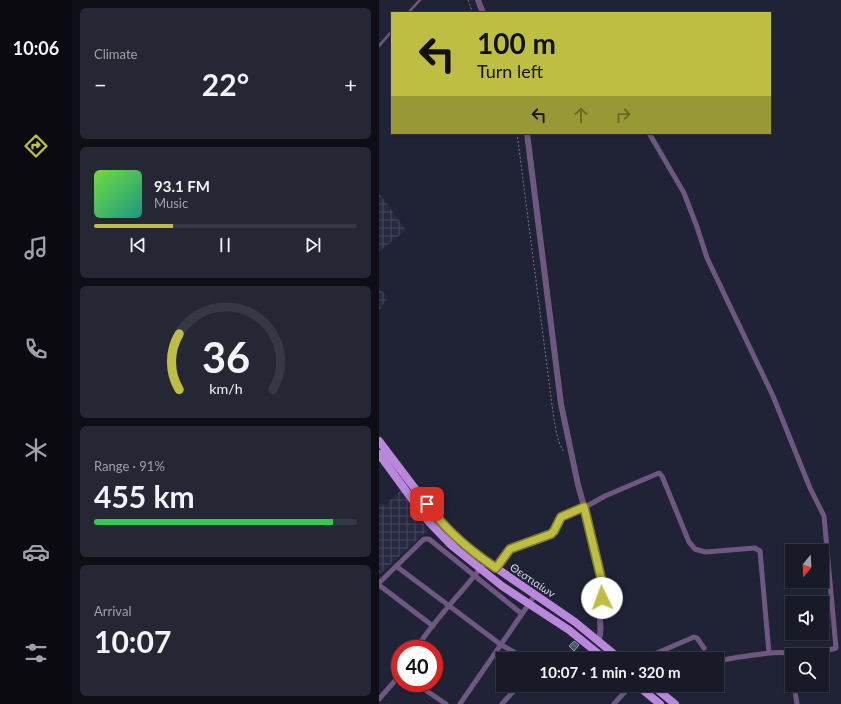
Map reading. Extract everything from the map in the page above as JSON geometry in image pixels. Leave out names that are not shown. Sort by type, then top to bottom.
[{"type":"main road","name":"Θεστιαίων","points":[[379,440],[445,527],[469,550],[575,622],[611,652]]},
{"type":"main road","name":"Θεστιαίων","points":[[379,454],[438,533],[464,557],[569,630],[596,652]]},
{"type":"main road","points":[[569,630],[575,622]]},
{"type":"main road","points":[[645,692],[660,704]]},
{"type":"main road","points":[[661,692],[675,704]]},
{"type":"street","points":[[478,0],[483,12]]},
{"type":"street","points":[[527,134],[561,404],[578,485],[603,590],[600,611],[601,635],[598,641]]},
{"type":"street","points":[[650,134],[684,193],[707,258],[773,396],[810,488],[824,516],[838,647]]},
{"type":"street","points":[[496,568],[510,549],[551,534],[561,517],[605,496],[659,474],[662,476],[689,542],[695,549],[701,552],[742,548],[758,549],[761,554],[769,653]]},
{"type":"street","points":[[433,626],[379,584],[426,538],[522,614]]},
{"type":"street","points":[[423,640],[486,561]]},
{"type":"street","points":[[396,566],[500,644],[514,652]]},
{"type":"street","points":[[460,704],[535,595]]},
{"type":"street","points":[[659,652],[694,636],[704,648]]},
{"type":"street","points":[[724,660],[769,653],[785,653]]},
{"type":"street","points":[[379,699],[391,685]]},
{"type":"street","points":[[379,689],[385,692]]},
{"type":"street","points":[[428,692],[446,704]]},
{"type":"street","points":[[502,704],[513,692]]},
{"type":"street","points":[[614,704],[625,692]]},
{"type":"street","points":[[795,692],[797,704]]},
{"type":"lane","points":[[410,12],[420,0]]},
{"type":"lane","points":[[379,46],[391,32]]},
{"type":"path","points":[[468,0],[473,12]]},
{"type":"path","points":[[517,134],[554,418],[563,451],[573,456]]},
{"type":"shaded area","points":[[379,193],[406,230],[379,252]]},
{"type":"shaded area","points":[[379,288],[388,297],[379,311]]},
{"type":"shaded area","points":[[401,490],[428,530],[379,575],[379,503],[385,505]]},
{"type":"building","points":[[574,641],[579,645],[574,651],[569,646]]},
{"type":"route","points":[[427,504],[456,539],[469,550],[496,568],[510,549],[531,540],[551,534],[561,517],[584,507],[603,586],[602,598]]}]
